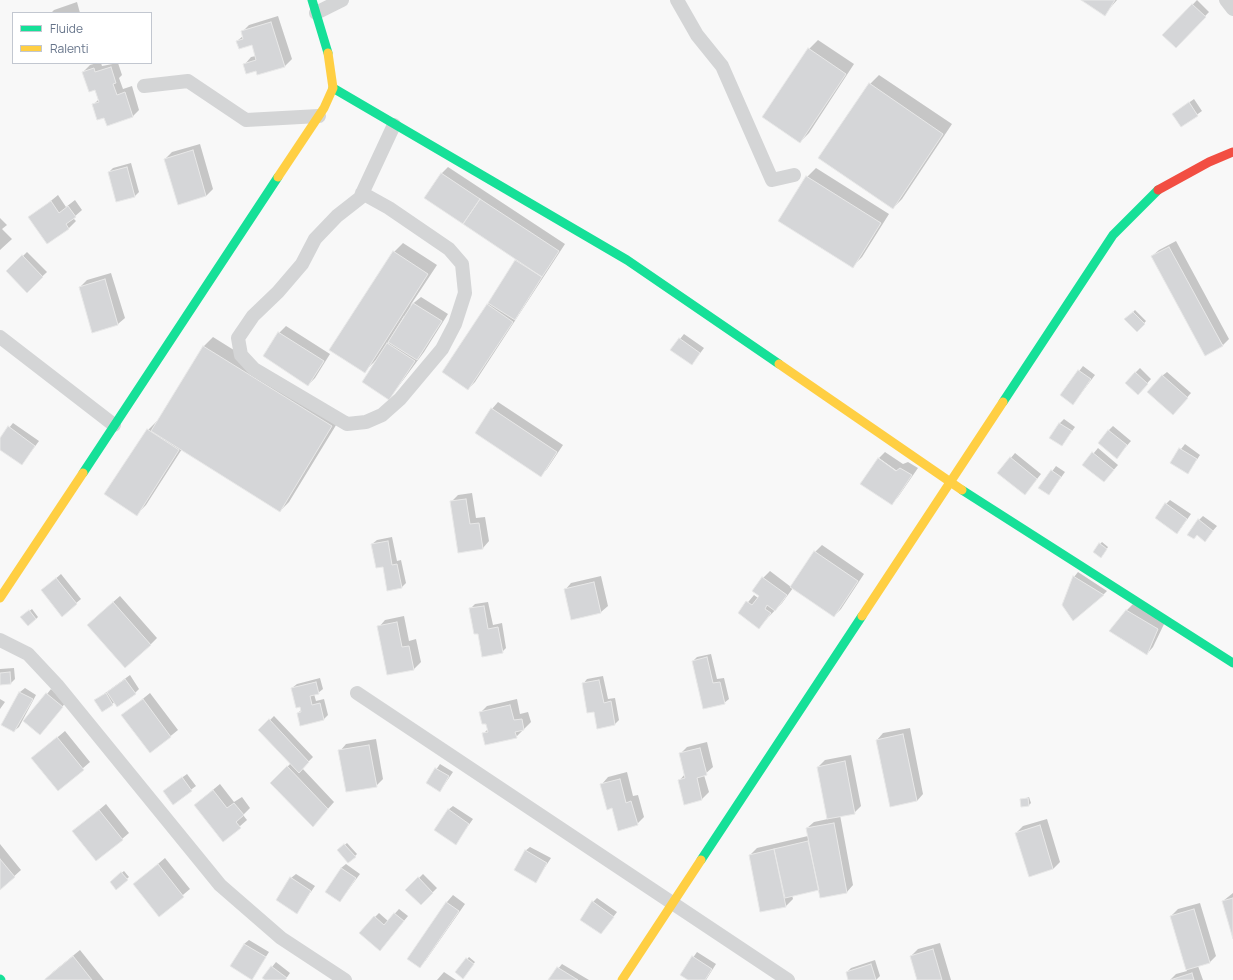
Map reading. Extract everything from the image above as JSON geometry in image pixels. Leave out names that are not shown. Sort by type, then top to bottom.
[{"type":"street","points":[[0,598],[319,116],[333,88],[328,50],[314,6],[342,0]]},
{"type":"street","points":[[677,0],[697,34],[722,66],[772,180],[794,175]]},
{"type":"street","points":[[1226,0],[1233,9]]},
{"type":"street","points":[[144,86],[188,81],[246,120],[319,116]]},
{"type":"street","points":[[333,88],[627,260],[950,482],[1233,664]]},
{"type":"street","points":[[362,193],[389,208],[449,249],[462,264],[465,293],[455,324],[442,349],[400,399],[382,415],[366,422],[347,424],[254,370],[241,355],[238,338],[252,316],[278,292],[302,264],[315,239],[337,216],[360,198],[362,193],[394,125]]},
{"type":"street","points":[[622,980],[1113,235],[1158,190],[1209,162],[1233,152]]},
{"type":"street","points":[[0,337],[114,425]]},
{"type":"street","points":[[0,640],[28,654],[57,685],[220,885],[281,938],[346,980]]},
{"type":"street","points":[[357,693],[788,980]]},
{"type":"building","points":[[1081,0],[1115,0],[1105,16]]},
{"type":"building","points":[[1192,4],[1206,17],[1176,48],[1162,35]]},
{"type":"building","points":[[271,22],[285,67],[257,75],[256,71],[246,74],[243,64],[256,60],[252,45],[239,49],[236,41],[243,39],[241,31]]},
{"type":"building","points":[[808,48],[846,74],[800,143],[762,117]]},
{"type":"building","points":[[111,67],[116,83],[113,84],[117,95],[125,92],[133,117],[107,126],[104,118],[97,120],[92,104],[99,102],[95,90],[89,92],[82,72],[94,68],[95,72]]},
{"type":"building","points":[[869,83],[943,134],[893,209],[818,158]]},
{"type":"building","points":[[1189,102],[1198,116],[1181,127],[1172,114]]},
{"type":"building","points":[[193,150],[206,196],[178,205],[164,159]]},
{"type":"building","points":[[127,167],[135,197],[116,202],[108,172]]},
{"type":"building","points":[[441,173],[480,199],[463,224],[424,198]]},
{"type":"building","points":[[806,176],[881,223],[853,268],[778,221]]},
{"type":"building","points":[[480,199],[559,251],[542,277],[463,224]]},
{"type":"building","points":[[51,201],[59,213],[68,206],[76,217],[66,224],[69,229],[47,244],[28,217]]},
{"type":"building","points":[[1169,247],[1223,346],[1205,356],[1151,256]]},
{"type":"building","points":[[393,251],[428,274],[365,373],[329,350]]},
{"type":"building","points":[[22,255],[43,277],[27,293],[6,271]]},
{"type":"building","points":[[515,260],[542,277],[515,320],[488,303]]},
{"type":"building","points":[[105,279],[118,325],[92,333],[79,287]]},
{"type":"building","points":[[413,303],[442,321],[417,360],[388,342]]},
{"type":"building","points":[[487,304],[513,322],[468,390],[442,372]]},
{"type":"building","points":[[1133,312],[1145,324],[1137,332],[1124,319]]},
{"type":"building","points":[[278,332],[324,361],[308,386],[263,356]]},
{"type":"building","points":[[679,338],[700,353],[692,365],[670,350]]},
{"type":"building","points":[[387,343],[415,361],[389,400],[362,382]]},
{"type":"building","points":[[203,346],[332,426],[280,512],[151,431]]},
{"type":"building","points":[[1078,370],[1091,379],[1073,405],[1060,395]]},
{"type":"building","points":[[1135,372],[1148,384],[1138,395],[1125,383]]},
{"type":"building","points":[[1162,375],[1188,398],[1173,415],[1147,392]]},
{"type":"building","points":[[491,408],[557,452],[541,477],[475,433]]},
{"type":"building","points":[[1059,423],[1072,431],[1062,446],[1049,438]]},
{"type":"building","points":[[8,426],[35,446],[22,465],[0,450],[0,438]]},
{"type":"building","points":[[147,429],[179,450],[137,516],[104,494]]},
{"type":"building","points":[[1108,430],[1127,445],[1117,459],[1098,443]]},
{"type":"building","points":[[1179,448],[1197,459],[1188,474],[1170,463]]},
{"type":"building","points":[[1092,452],[1114,470],[1104,482],[1082,465]]},
{"type":"building","points":[[1010,457],[1037,479],[1025,495],[997,473]]},
{"type":"building","points":[[878,458],[896,471],[900,468],[912,475],[892,505],[860,484]]},
{"type":"building","points":[[1051,470],[1061,477],[1049,495],[1038,488]]},
{"type":"building","points":[[466,499],[470,524],[479,523],[483,549],[458,553],[450,501]]},
{"type":"building","points":[[1165,503],[1187,519],[1177,534],[1155,518]]},
{"type":"building","points":[[1198,519],[1213,531],[1205,542],[1197,535],[1194,539],[1187,535]]},
{"type":"building","points":[[388,541],[392,565],[397,564],[402,588],[387,591],[383,567],[376,568],[371,544]]},
{"type":"building","points":[[1099,543],[1107,549],[1101,558],[1093,552]]},
{"type":"building","points":[[814,551],[858,581],[834,617],[790,587]]},
{"type":"building","points":[[1073,576],[1104,595],[1073,621],[1062,605]]},
{"type":"building","points":[[762,577],[787,595],[775,611],[767,605],[765,609],[771,613],[759,629],[738,613],[746,601],[752,605],[759,596],[752,591]]},
{"type":"building","points":[[56,578],[77,604],[62,617],[41,590]]},
{"type":"building","points":[[594,582],[601,613],[571,620],[564,589]]},
{"type":"building","points":[[113,602],[151,645],[125,668],[87,625]]},
{"type":"building","points":[[484,606],[488,629],[498,627],[503,653],[482,657],[478,634],[474,634],[469,608]]},
{"type":"building","points":[[29,610],[36,619],[28,626],[20,617]]},
{"type":"building","points":[[1126,610],[1158,629],[1147,655],[1109,631]]},
{"type":"building","points":[[397,622],[402,647],[409,646],[414,670],[387,675],[377,626]]},
{"type":"building","points":[[707,657],[713,683],[720,682],[725,704],[703,709],[692,661]]},
{"type":"building","points":[[10,672],[11,684],[0,685],[0,673]]},
{"type":"building","points":[[125,679],[136,694],[117,707],[107,692]]},
{"type":"building","points":[[599,680],[604,703],[611,701],[615,725],[597,729],[594,712],[587,713],[582,683]]},
{"type":"building","points":[[316,682],[319,694],[310,696],[312,705],[320,703],[324,720],[300,726],[297,713],[301,712],[300,707],[296,708],[291,688]]},
{"type":"building","points":[[19,692],[33,699],[14,732],[1,725]]},
{"type":"building","points":[[46,693],[63,707],[40,735],[23,721]]},
{"type":"building","points":[[106,693],[113,705],[102,712],[94,700]]},
{"type":"building","points":[[143,699],[171,737],[150,753],[121,715]]},
{"type":"building","points":[[510,705],[514,720],[522,719],[524,730],[515,732],[517,738],[485,745],[482,733],[488,732],[486,724],[482,724],[479,712]]},
{"type":"building","points":[[269,719],[309,762],[299,773],[258,730]]},
{"type":"building","points":[[903,734],[917,801],[890,807],[876,740]]},
{"type":"building","points":[[57,737],[84,770],[58,791],[31,758]]},
{"type":"building","points":[[369,745],[377,787],[346,792],[338,750]]},
{"type":"building","points":[[700,748],[707,775],[697,778],[702,800],[684,805],[678,780],[685,778],[679,753]]},
{"type":"building","points":[[845,761],[855,814],[827,819],[817,767]]},
{"type":"building","points":[[287,766],[328,809],[313,827],[270,783]]},
{"type":"building","points":[[435,768],[449,776],[440,792],[426,783]]},
{"type":"building","points":[[182,777],[192,791],[173,805],[163,791]]},
{"type":"building","points":[[620,779],[626,803],[631,801],[638,825],[618,831],[612,808],[607,810],[600,784]]},
{"type":"building","points":[[213,790],[227,808],[234,803],[244,815],[236,822],[241,828],[223,842],[194,805]]},
{"type":"building","points":[[1028,798],[1029,806],[1021,807],[1020,799]]},
{"type":"building","points":[[448,809],[469,824],[456,845],[434,830]]},
{"type":"building","points":[[99,810],[123,840],[96,861],[72,831]]},
{"type":"building","points":[[834,823],[847,893],[820,898],[806,828]]},
{"type":"building","points":[[1040,825],[1053,869],[1029,877],[1015,833]]},
{"type":"building","points":[[808,841],[819,890],[785,898],[774,849]]},
{"type":"building","points":[[344,844],[356,857],[348,863],[337,850]]},
{"type":"building","points":[[774,849],[786,907],[760,912],[749,855]]},
{"type":"building","points":[[525,850],[547,863],[536,883],[514,870]]},
{"type":"building","points":[[0,859],[15,877],[0,890]]},
{"type":"building","points":[[158,864],[184,897],[159,917],[133,884]]},
{"type":"building","points":[[341,868],[356,878],[340,902],[325,892]]},
{"type":"building","points":[[121,872],[128,880],[116,890],[110,882]]},
{"type":"building","points":[[290,877],[311,891],[297,914],[276,900]]},
{"type":"building","points":[[418,877],[433,893],[421,905],[405,890]]},
{"type":"building","points":[[1233,898],[1233,939],[1222,901]]},
{"type":"building","points":[[592,901],[614,917],[601,934],[580,920]]},
{"type":"building","points":[[446,902],[459,911],[420,968],[407,959]]},
{"type":"building","points":[[1194,909],[1210,963],[1186,970],[1170,916]]},
{"type":"building","points":[[394,913],[404,921],[380,951],[359,933],[374,916],[384,925]]},
{"type":"building","points":[[244,944],[266,957],[252,980],[230,966]]},
{"type":"building","points":[[933,949],[942,980],[917,980],[910,956]]},
{"type":"building","points":[[73,956],[92,980],[45,980],[45,979]]},
{"type":"building","points":[[692,956],[712,969],[705,980],[688,980],[680,975]]},
{"type":"building","points":[[466,958],[474,964],[463,979],[455,972]]},
{"type":"building","points":[[871,964],[876,980],[848,980],[846,972]]},
{"type":"building","points":[[271,966],[287,978],[285,980],[265,980],[262,978]]},
{"type":"building","points":[[557,967],[578,980],[548,980]]},
{"type":"building","points":[[1192,973],[1194,980],[1170,980]]},
{"type":"traffic: fast","points":[[312,0],[328,53]]},
{"type":"traffic: fast","points":[[333,88],[627,260],[779,364]]},
{"type":"traffic: fast","points":[[83,473],[278,177]]},
{"type":"traffic: fast","points":[[1003,402],[1113,235],[1158,190]]},
{"type":"traffic: fast","points":[[962,490],[1233,663]]},
{"type":"traffic: fast","points":[[701,860],[862,616]]},
{"type":"traffic: slow","points":[[278,177],[324,108],[333,88],[328,53]]},
{"type":"traffic: slow","points":[[779,364],[962,490]]},
{"type":"traffic: slow","points":[[862,616],[1003,402]]},
{"type":"traffic: slow","points":[[0,598],[83,473]]},
{"type":"traffic: slow","points":[[622,980],[701,860]]},
{"type":"traffic: jam","points":[[1158,190],[1209,162],[1233,152]]}]
